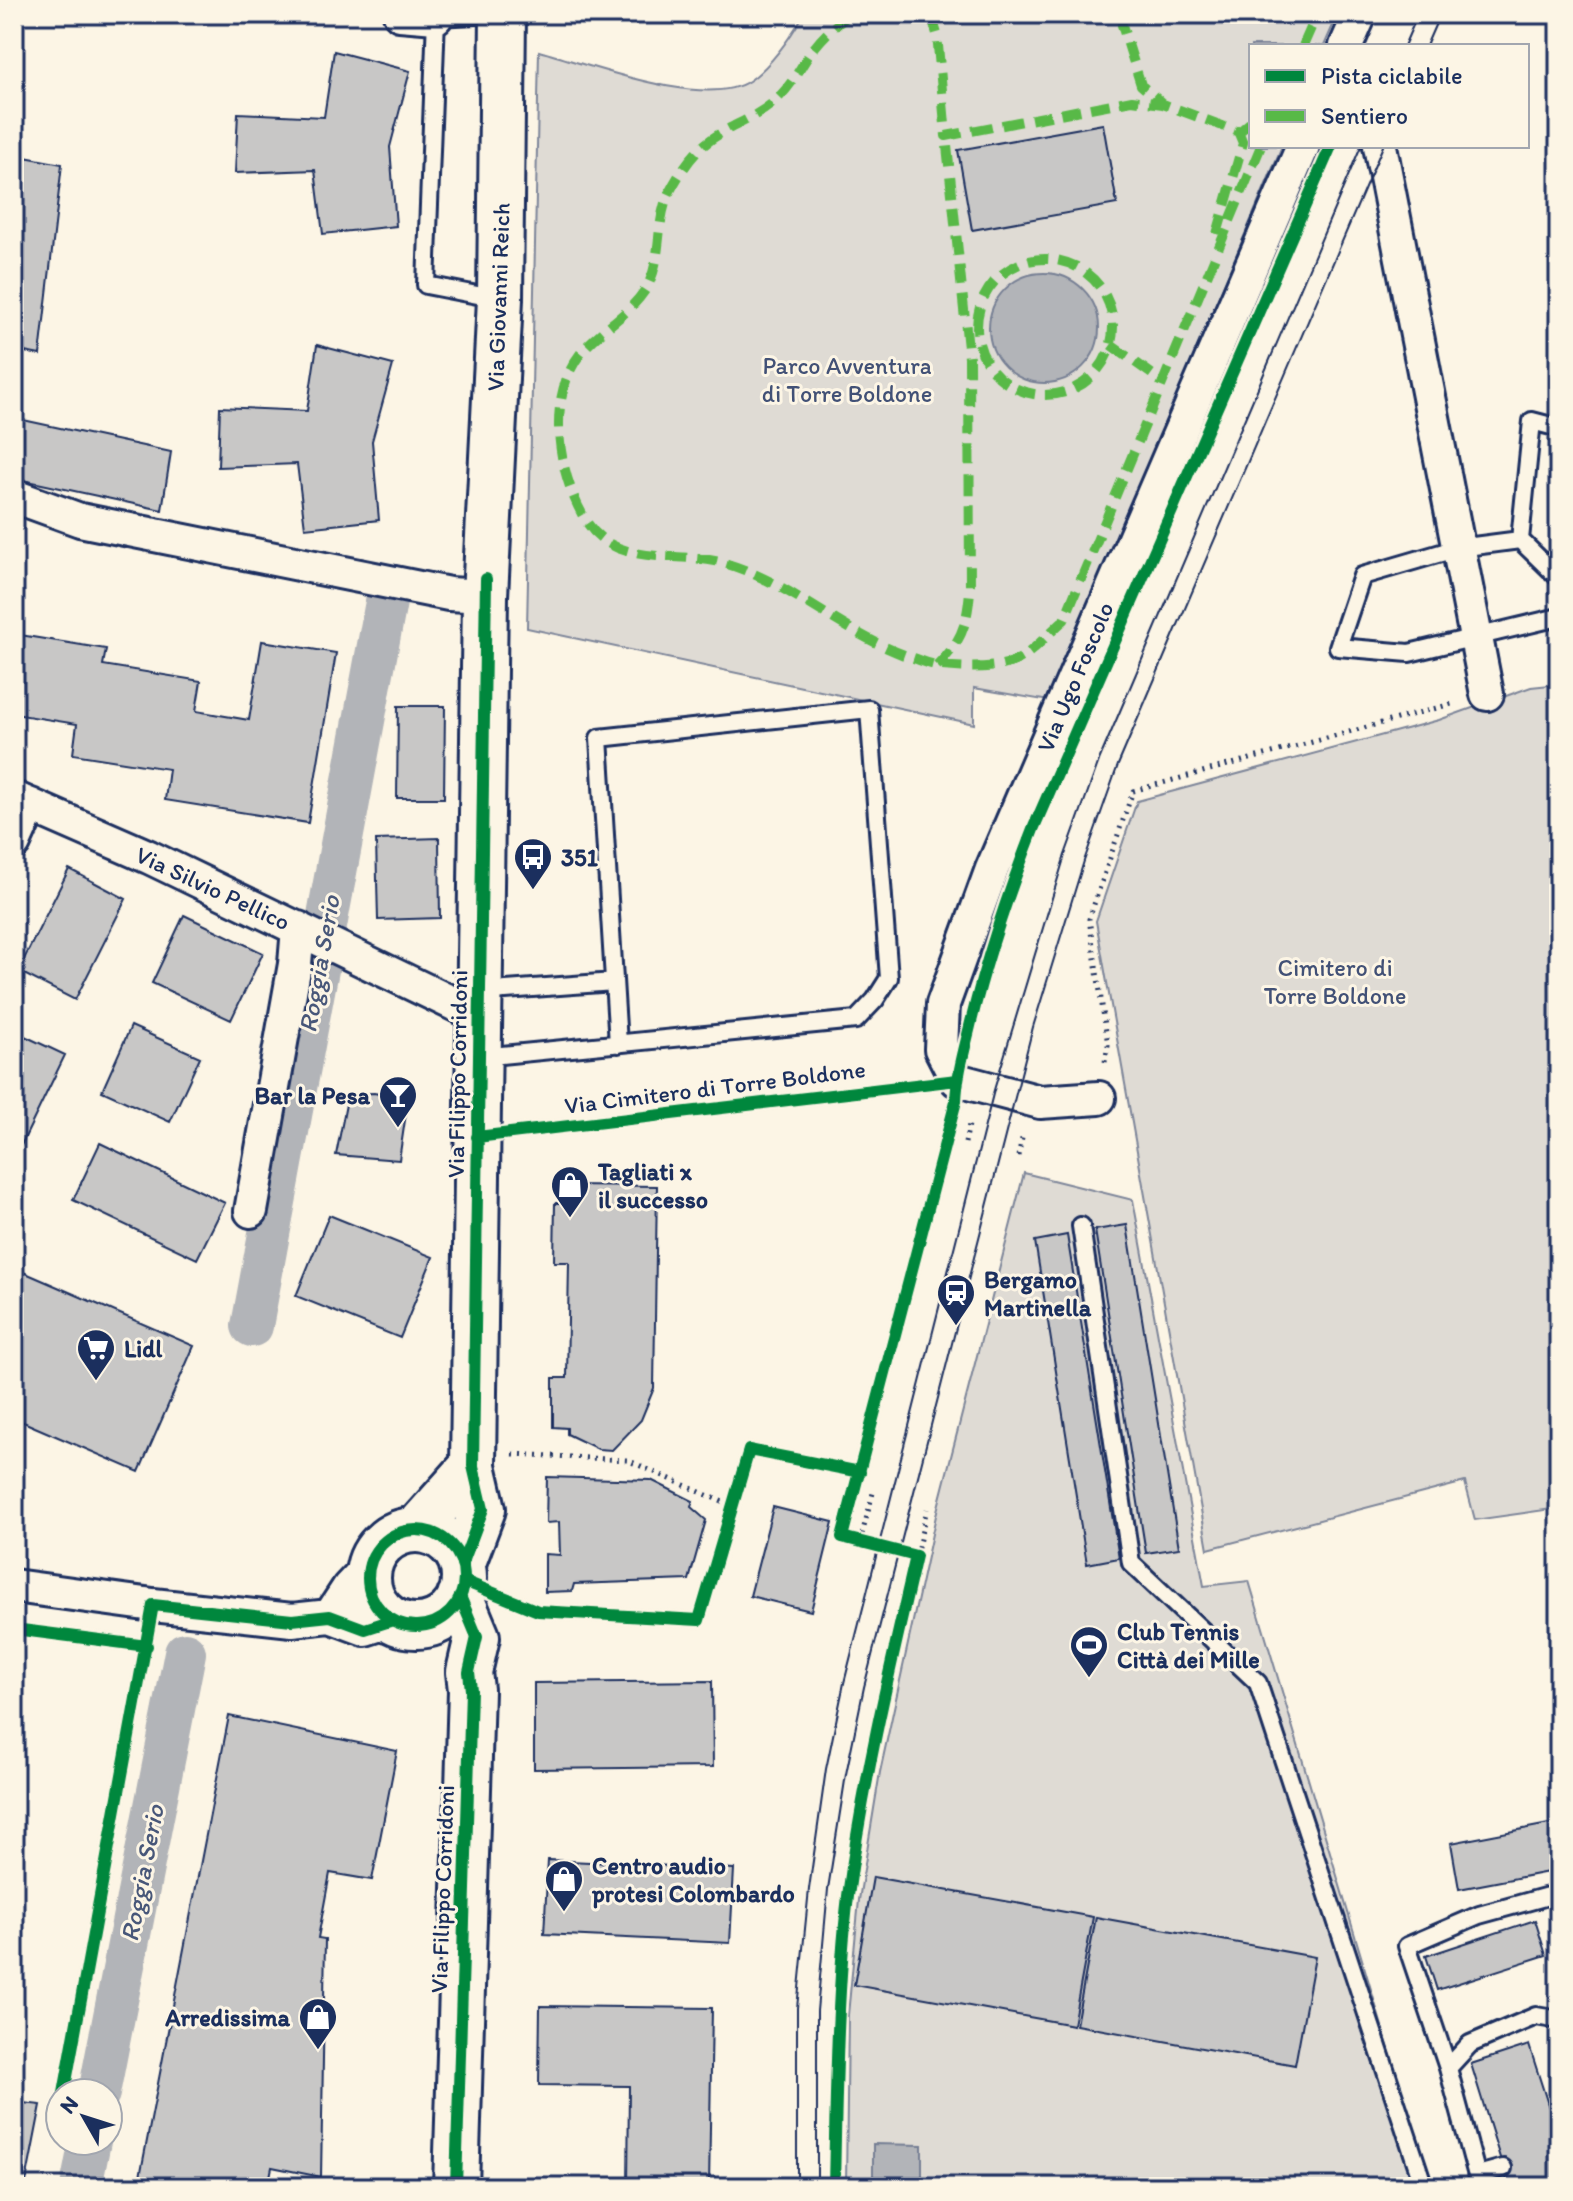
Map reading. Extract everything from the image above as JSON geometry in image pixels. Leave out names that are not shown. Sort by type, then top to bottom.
[{"type":"street","points":[[400,14],[436,16]]},
{"type":"street","name":"Via Giovanni Reich","points":[[486,587],[500,299],[503,14]]},
{"type":"street","name":"Via Ugo Foscolo","points":[[1099,1098],[1040,1102],[957,1080],[941,1049],[943,1004],[992,869],[1302,148]]},
{"type":"street","points":[[1380,148],[1487,694]]},
{"type":"street","points":[[14,496],[80,520],[449,594],[486,587]]},
{"type":"street","name":"Via Filippo Corridoni","points":[[408,1623],[439,1620],[452,1610],[483,1509],[492,1460],[479,1022],[486,587]]},
{"type":"street","name":"Via Silvio Pellico","points":[[14,843],[22,802],[149,857],[366,960],[479,1022]]},
{"type":"street","points":[[251,1211],[295,964],[298,928]]},
{"type":"street","points":[[330,1616],[387,1540],[416,1530],[492,1460]]},
{"type":"street","name":"Via Filippo Corridoni","points":[[416,1530],[446,1540],[456,1551],[477,1637],[469,1672],[471,1690],[456,2187]]},
{"type":"street","points":[[369,1566],[371,1596],[380,1611],[408,1623],[441,1655],[469,1672]]},
{"type":"street","points":[[14,1586],[292,1620],[330,1616],[365,1629],[408,1623]]},
{"type":"lane","points":[[495,14],[436,16],[426,285],[500,299]]},
{"type":"lane","points":[[1520,540],[1532,421],[1559,428]]},
{"type":"lane","points":[[1520,540],[1458,548],[1362,576],[1338,647],[1409,653],[1559,617]]},
{"type":"lane","points":[[1520,540],[1559,578]]},
{"type":"lane","points":[[479,1022],[618,1044],[856,1020],[875,1000],[889,978],[869,709],[599,738],[618,1044]]},
{"type":"lane","points":[[479,1022],[614,982]]},
{"type":"lane","points":[[1081,1226],[1131,1563],[1258,1683],[1424,2187]]},
{"type":"lane","points":[[1503,2168],[1479,2181],[1448,2068],[1407,1946],[1479,1915],[1559,1893]]},
{"type":"lane","points":[[1448,2068],[1470,2044],[1536,2016],[1559,2020]]},
{"type":"path","points":[[1099,1098],[1108,1045],[1089,919],[1133,791],[1487,694]]},
{"type":"path","points":[[965,1143],[972,1114]]},
{"type":"path","points":[[1018,1156],[1025,1127]]},
{"type":"path","points":[[492,1460],[627,1460],[732,1506]]},
{"type":"path","points":[[728,1520],[736,1492]]},
{"type":"path","points":[[860,1542],[873,1493]]},
{"type":"path","points":[[912,1560],[927,1509]]},
{"type":"green space","name":"Parco Avventura di Torre Boldone","points":[[804,14],[1338,14],[1325,44],[1249,44],[1249,148],[1281,148],[1049,701],[974,688],[974,724],[527,628],[539,51],[646,82],[705,90],[730,89],[749,81],[787,42]]},
{"type":"green space","name":"Cimitero di Torre Boldone","points":[[1559,684],[1559,1508],[1475,1520],[1465,1482],[1208,1549],[1096,921],[1137,801],[1439,720],[1531,687]]},
{"type":"green space","name":"Club Tennis Città dei Mille","points":[[1024,1173],[1133,1200],[1204,1586],[1249,1581],[1430,2187],[846,2187],[848,2015],[859,1900],[880,1772],[937,1511]]},
{"type":"shaded area","points":[[1044,273],[1065,277],[1083,289],[1095,307],[1099,328],[1095,349],[1083,367],[1065,379],[1044,383],[1023,379],[1005,367],[993,349],[989,328],[993,307],[1005,289],[1023,277]]},
{"type":"shaded area","points":[[873,2144],[922,2145],[922,2187],[873,2187]]},
{"type":"building","points":[[334,51],[410,71],[390,147],[396,226],[323,234],[315,170],[235,173],[238,113],[324,117]]},
{"type":"building","points":[[1103,124],[1117,204],[972,230],[958,150]]},
{"type":"building","points":[[14,155],[62,164],[40,355],[14,350]]},
{"type":"building","points":[[317,345],[393,365],[372,441],[379,520],[305,528],[297,464],[218,467],[220,407],[307,411]]},
{"type":"building","points":[[14,418],[171,452],[162,510],[14,478]]},
{"type":"building","points":[[14,634],[106,649],[103,665],[201,681],[196,711],[249,720],[262,641],[336,653],[308,823],[165,800],[169,769],[73,754],[77,724],[14,714]]},
{"type":"building","points":[[398,706],[445,706],[444,798],[397,798]]},
{"type":"building","points":[[439,838],[440,918],[378,920],[376,840]]},
{"type":"building","points":[[69,869],[126,899],[75,1000],[18,971]]},
{"type":"building","points":[[184,915],[263,953],[231,1020],[152,983]]},
{"type":"building","points":[[131,1026],[200,1057],[170,1122],[102,1091]]},
{"type":"building","points":[[14,1031],[65,1055],[14,1160]]},
{"type":"building","points":[[374,1093],[408,1100],[399,1160],[336,1155],[348,1094]]},
{"type":"building","points":[[100,1143],[225,1203],[197,1259],[73,1200]]},
{"type":"building","points":[[569,1185],[657,1186],[654,1388],[641,1420],[612,1450],[598,1449],[567,1434],[567,1428],[553,1427],[553,1378],[567,1378],[569,1262],[554,1262],[555,1203],[568,1203]]},
{"type":"building","points":[[329,1215],[433,1257],[400,1338],[296,1296]]},
{"type":"building","points":[[1127,1225],[1179,1548],[1146,1553],[1095,1230]]},
{"type":"building","points":[[1067,1235],[1119,1558],[1087,1564],[1035,1241]]},
{"type":"building","name":"Lidl","points":[[14,1268],[194,1346],[139,1472],[14,1418]]},
{"type":"building","points":[[547,1477],[651,1480],[693,1501],[691,1507],[706,1520],[689,1580],[574,1584],[572,1591],[545,1592],[545,1554],[560,1555],[559,1522],[546,1523]]},
{"type":"building","points":[[773,1507],[833,1522],[811,1611],[750,1596]]},
{"type":"building","points":[[712,1681],[713,1767],[534,1769],[534,1683]]},
{"type":"building","points":[[229,1716],[397,1751],[372,1880],[330,1873],[318,1938],[325,1939],[321,2177],[272,2167],[268,2187],[138,2187]]},
{"type":"building","points":[[1559,1822],[1559,1870],[1459,1889],[1451,1843]]},
{"type":"building","points":[[548,1860],[734,1869],[730,1943],[544,1934]]},
{"type":"building","points":[[873,1877],[1093,1917],[1073,2025],[854,1985]]},
{"type":"building","points":[[1096,1917],[1315,1957],[1295,2065],[1076,2025]]},
{"type":"building","points":[[1535,1920],[1546,1955],[1437,1990],[1426,1956]]},
{"type":"building","points":[[540,2006],[712,2008],[709,2187],[628,2187],[629,2086],[539,2085]]},
{"type":"building","points":[[1529,2045],[1559,2139],[1559,2187],[1509,2187],[1471,2064]]},
{"type":"building","points":[[14,2102],[41,2105],[25,2187],[14,2187]]},
{"type":"waterway","name":"Roggia Serio","points":[[252,1326],[386,602]]},
{"type":"waterway","name":"Roggia Serio","points":[[102,2077],[185,1653]]},
{"type":"waterway","name":"Roggia Serio","points":[[81,2187],[87,2157]]},
{"type":"tram line","points":[[1405,44],[1418,14]]},
{"type":"tram line","points":[[1427,44],[1440,14]]},
{"type":"tram line","points":[[797,2187],[797,2008],[809,1889],[826,1769],[844,1683],[994,1090],[1065,855],[1100,758],[1360,148]]},
{"type":"tram line","points":[[817,2187],[817,2011],[828,1889],[846,1774],[864,1687],[1033,1027],[1084,861],[1118,765],[1382,148]]},
{"type":"marked path","points":[[850,14],[819,42],[780,96],[762,111],[704,145],[680,174],[665,204],[655,264],[647,287],[573,364],[564,385],[559,432],[567,479],[576,501],[586,521],[599,536],[614,546],[649,555],[724,563],[771,582],[883,646],[928,663],[970,668],[1011,663],[1031,651],[1064,620],[1260,148]]},
{"type":"marked path","points":[[931,14],[937,34],[946,136],[1132,100],[1163,104],[1239,132],[1249,124]]},
{"type":"marked path","points":[[1123,14],[1122,25],[1141,85],[1163,104]]},
{"type":"marked path","points":[[1304,44],[1317,14]]},
{"type":"marked path","points":[[1217,234],[1243,143],[1238,131]]},
{"type":"marked path","points":[[937,666],[962,632],[970,591],[969,358],[946,136]]},
{"type":"marked path","points":[[1045,259],[1071,264],[1093,279],[1108,301],[1113,327],[1108,353],[1093,375],[1071,390],[1045,395],[1019,390],[997,375],[982,353],[977,327],[982,301],[997,279],[1019,264],[1045,259]]},
{"type":"marked path","points":[[1111,345],[1163,382]]},
{"type":"cycle path","points":[[834,2187],[839,2004],[848,1896],[869,1768],[916,1556],[842,1537],[956,1101],[977,997],[1007,899],[1034,827],[1330,148]]},
{"type":"cycle path","points":[[462,1565],[483,1509],[473,1466],[486,579]]},
{"type":"cycle path","name":"Via Cimitero di Torre Boldone","points":[[477,1137],[957,1080]]},
{"type":"cycle path","points":[[464,1581],[538,1611],[699,1620],[749,1450],[860,1472]]},
{"type":"cycle path","points":[[416,1530],[434,1534],[450,1544],[460,1560],[464,1578],[460,1596],[450,1612],[434,1622],[416,1626],[398,1622],[382,1612],[372,1596],[368,1578],[372,1560],[382,1544],[398,1534],[416,1530]]},
{"type":"cycle path","points":[[456,2187],[471,1690],[469,1672],[477,1637],[460,1596]]},
{"type":"cycle path","points":[[67,2077],[153,1605],[292,1620],[330,1616],[365,1629],[393,1620]]},
{"type":"cycle path","points":[[14,1629],[147,1646]]},
{"type":"place","name":"351","points":[[533,891]]},
{"type":"place","name":"Bar la Pesa","points":[[398,1129]]},
{"type":"place","name":"Tagliati x il successo","points":[[570,1219]]},
{"type":"place","name":"Bergamo Martinella","points":[[956,1327]]},
{"type":"place","name":"Lidl","points":[[96,1382]]},
{"type":"place","name":"Club Tennis Città dei Mille","points":[[1089,1679]]},
{"type":"place","name":"Centro audio protesi Colombardo","points":[[564,1913]]},
{"type":"place","name":"Arredissima","points":[[318,2051]]}]
